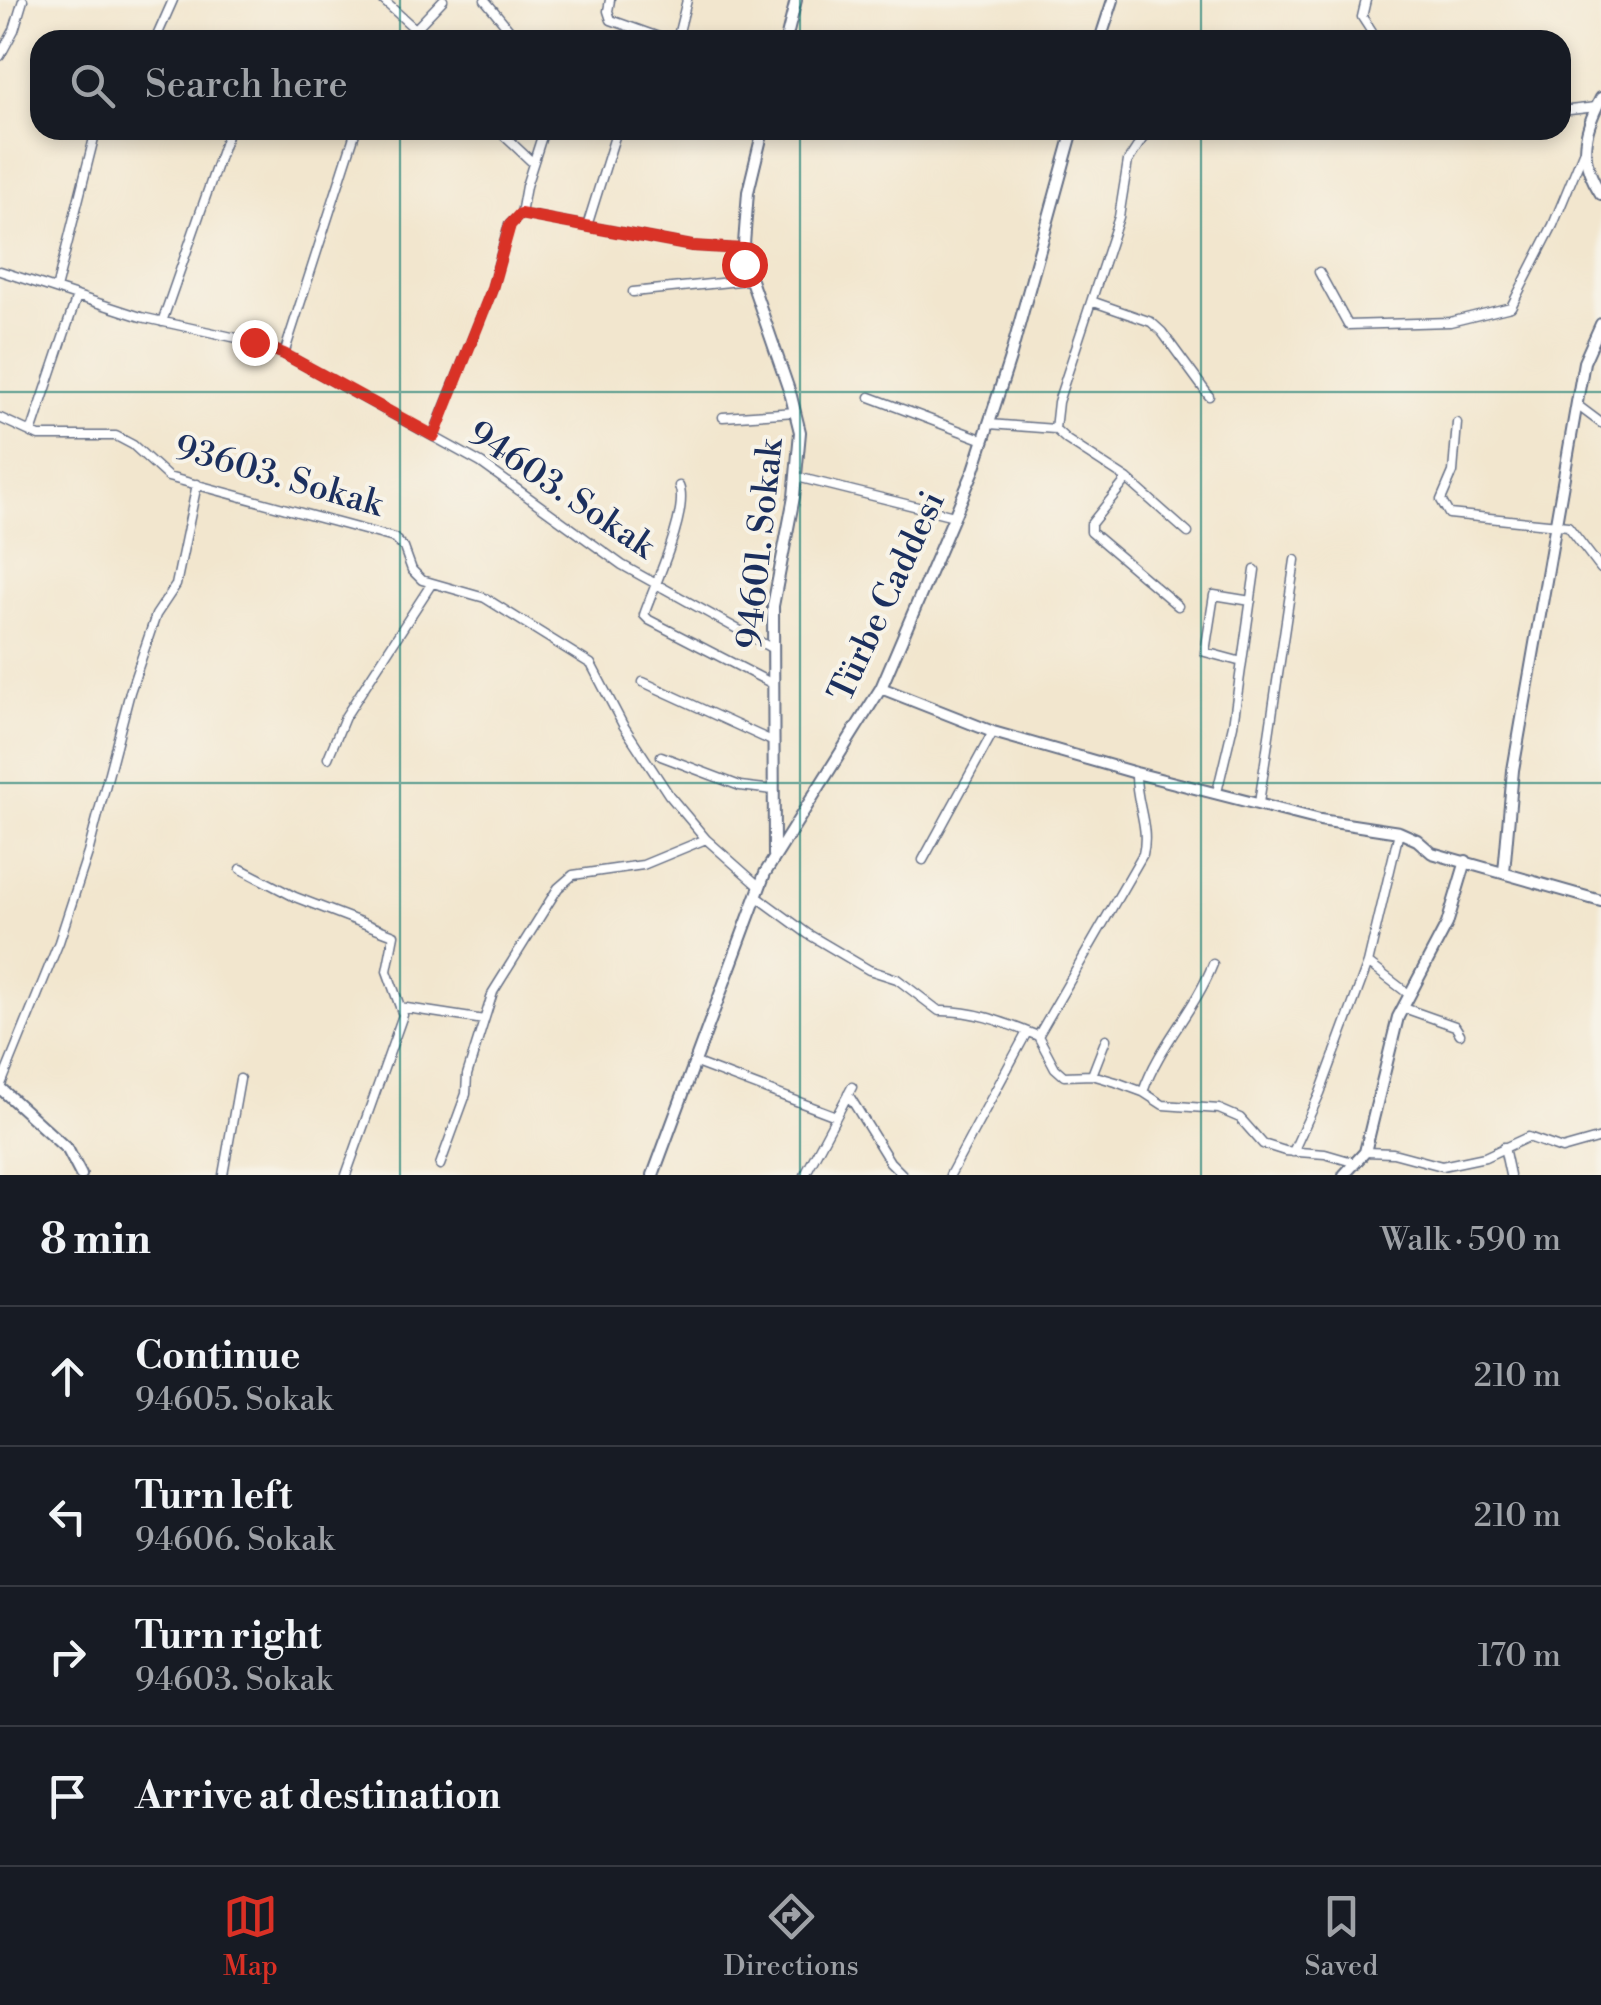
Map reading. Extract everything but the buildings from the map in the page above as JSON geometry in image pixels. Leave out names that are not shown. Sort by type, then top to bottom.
[{"type":"street","points":[[0,56],[14,30],[23,0]]},
{"type":"street","points":[[160,30],[173,0]]},
{"type":"street","points":[[382,0],[415,29],[443,0]]},
{"type":"street","points":[[485,0],[510,30]]},
{"type":"street","points":[[610,0],[611,20],[639,30]]},
{"type":"street","points":[[680,30],[687,0]]},
{"type":"street","points":[[1103,30],[1113,0]]},
{"type":"street","points":[[1366,0],[1362,17],[1370,30]]},
{"type":"street","points":[[788,30],[793,1]]},
{"type":"street","points":[[1571,109],[1598,102]]},
{"type":"street","points":[[1319,272],[1348,324],[1450,322],[1512,307],[1553,225],[1584,150],[1598,102]]},
{"type":"street","points":[[56,290],[94,140]]},
{"type":"street","points":[[162,322],[225,140]]},
{"type":"street","points":[[284,354],[353,140]]},
{"type":"street","points":[[509,140],[533,163]]},
{"type":"street","points":[[434,436],[491,292],[510,225],[520,214],[541,140]]},
{"type":"street","points":[[588,226],[614,140]]},
{"type":"street","name":"94601. Sokak","points":[[761,140],[748,192],[742,249],[800,432],[796,478],[774,595],[774,856]]},
{"type":"street","name":"Türbe Caddesi","points":[[653,1175],[757,891],[774,856],[881,688],[954,516],[989,424],[1070,140]]},
{"type":"street","points":[[1055,428],[1058,402],[1120,217],[1128,161],[1142,140]]},
{"type":"street","points":[[1584,150],[1588,173],[1601,194]]},
{"type":"street","points":[[520,214],[692,246],[742,249]]},
{"type":"street","name":"94603. Sokak","points":[[0,270],[162,322],[254,342],[284,354],[493,471],[594,546],[773,649]]},
{"type":"street","points":[[633,292],[749,280]]},
{"type":"street","points":[[31,433],[77,296]]},
{"type":"street","points":[[1094,302],[1151,322],[1209,396]]},
{"type":"street","points":[[1504,872],[1514,770],[1576,405],[1584,362],[1601,324]]},
{"type":"street","points":[[870,397],[984,440]]},
{"type":"street","points":[[1576,405],[1601,424]]},
{"type":"street","name":"94601. Sokak","points":[[723,416],[796,412]]},
{"type":"street","name":"93603. Sokak","points":[[0,418],[31,433],[50,437],[116,436],[133,445],[159,472],[394,538],[404,548],[415,575],[432,584]]},
{"type":"street","points":[[1457,423],[1453,472],[1441,500],[1449,514],[1568,526],[1601,569]]},
{"type":"street","points":[[989,424],[1055,428],[1127,479],[1188,534]]},
{"type":"street","points":[[796,478],[954,516]]},
{"type":"street","points":[[1127,479],[1090,532],[1178,606]]},
{"type":"street","points":[[82,1175],[68,1150],[0,1087],[59,942],[88,852],[130,692],[156,615],[176,586],[198,484]]},
{"type":"street","name":"94603. Sokak","points":[[658,586],[682,499],[679,486]]},
{"type":"street","points":[[1260,803],[1294,560]]},
{"type":"street","points":[[1217,792],[1232,725],[1255,570]]},
{"type":"street","points":[[328,758],[346,716],[432,584],[484,598],[591,664],[623,726],[660,782],[757,891],[808,934],[869,970],[898,979],[939,1011],[964,1010],[1038,1036],[1055,1068],[1064,1076],[1092,1075],[1144,1092],[1163,1104],[1220,1109],[1240,1118],[1263,1144],[1356,1162]]},
{"type":"street","name":"94601. Sokak","points":[[658,586],[644,612],[645,618],[773,684]]},
{"type":"street","points":[[1242,662],[1205,652],[1214,595],[1251,602]]},
{"type":"street","points":[[643,682],[774,742]]},
{"type":"street","points":[[881,688],[993,732],[1320,820],[1398,832],[1417,840],[1432,853],[1601,900]]},
{"type":"street","points":[[922,860],[993,732]]},
{"type":"street","points":[[661,756],[740,786],[773,790]]},
{"type":"street","points":[[1038,1036],[1143,854],[1148,834],[1136,793],[1136,773]]},
{"type":"street","points":[[1294,1152],[1368,963],[1398,832]]},
{"type":"street","points":[[440,1165],[466,1094],[467,1075],[493,992],[558,888],[573,875],[643,865],[706,838]]},
{"type":"street","points":[[1344,1175],[1366,1152],[1398,1016],[1447,924],[1466,862]]},
{"type":"street","points":[[241,869],[295,897],[394,935],[388,972],[404,1015],[346,1175]]},
{"type":"street","points":[[1368,963],[1410,995]]},
{"type":"street","points":[[1144,1092],[1153,1064],[1214,964]]},
{"type":"street","points":[[400,1008],[484,1020]]},
{"type":"street","points":[[1404,1008],[1456,1026],[1460,1034]]},
{"type":"street","points":[[950,1175],[1027,1032]]},
{"type":"street","points":[[1092,1075],[1106,1039]]},
{"type":"street","points":[[696,1063],[836,1116]]},
{"type":"street","points":[[223,1175],[240,1078]]},
{"type":"street","points":[[805,1175],[850,1091],[890,1162],[902,1175]]},
{"type":"street","points":[[1366,1152],[1393,1153],[1442,1166],[1485,1157],[1528,1137],[1562,1149],[1601,1138]]},
{"type":"street","points":[[1504,1148],[1510,1175]]},
{"type":"route","points":[[254,342],[284,354],[434,436],[491,292],[510,225],[520,214],[692,246],[742,249],[744,264]]}]
